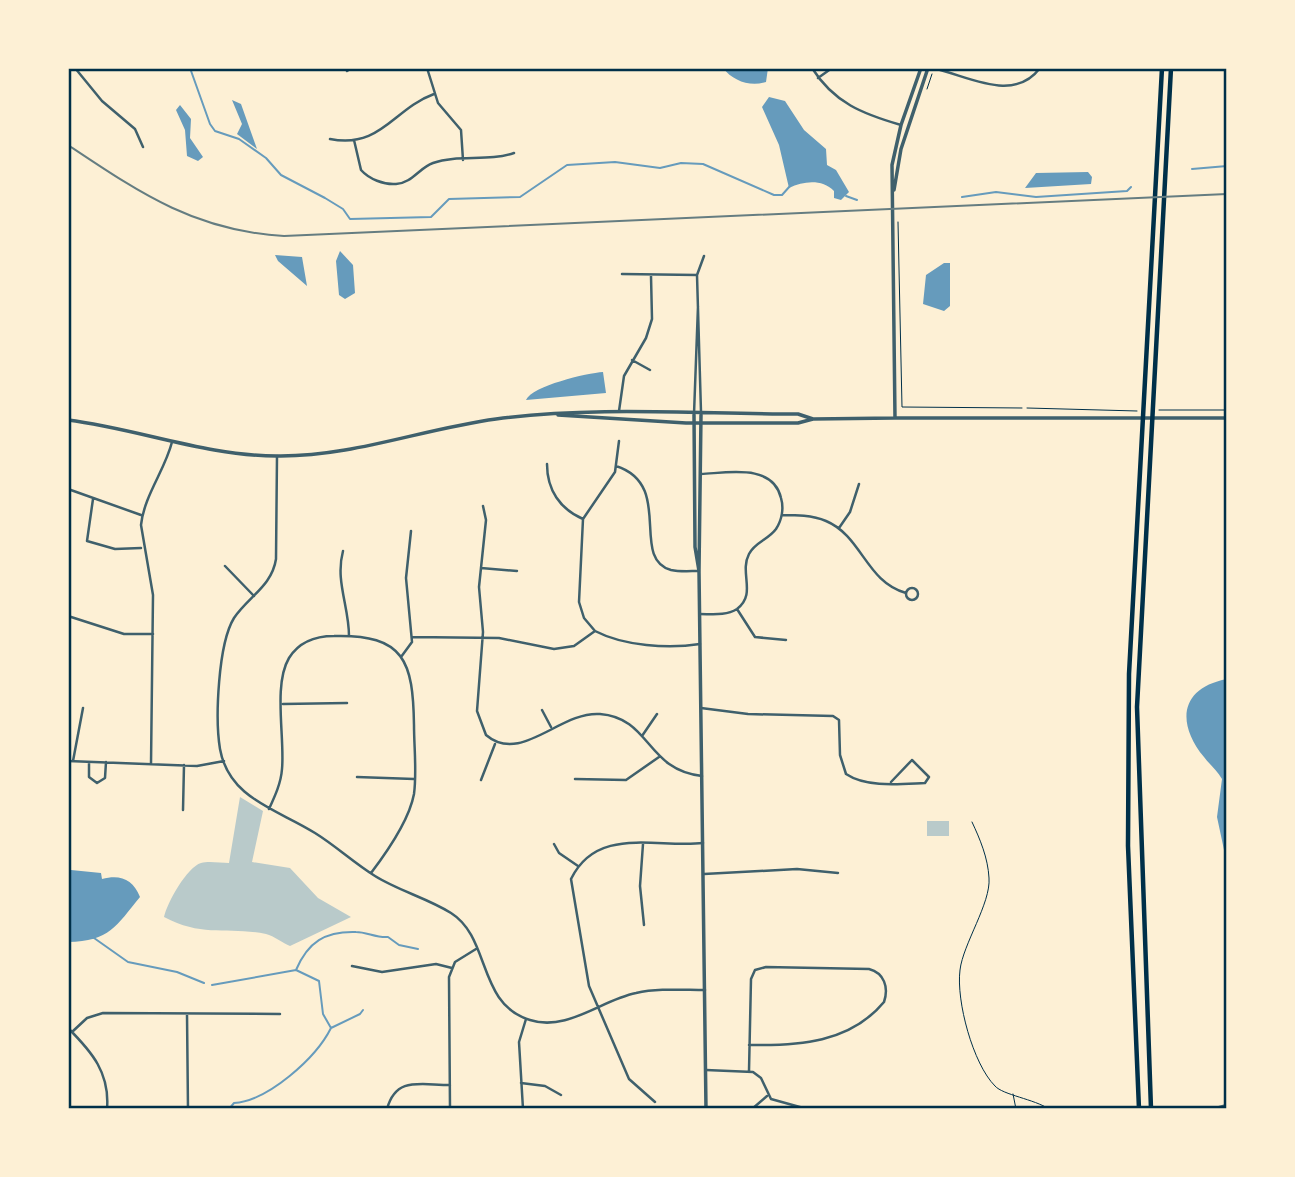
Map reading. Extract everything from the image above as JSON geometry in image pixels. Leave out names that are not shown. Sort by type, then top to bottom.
[{"type":"highway","points":[[1139,1109],[1128,846],[1128,741],[1140,409],[1161,68]]},
{"type":"highway","points":[[1150,1109],[1137,707],[1171,68]]},
{"type":"street","points":[[75,68],[102,101],[135,130],[143,147]]},
{"type":"street","points":[[347,71],[352,68]]},
{"type":"street","points":[[427,68],[434,93],[444,111],[461,130],[463,160]]},
{"type":"street","points":[[812,68],[818,78],[852,108],[869,117],[901,125]]},
{"type":"street","points":[[818,78],[832,68]]},
{"type":"street","points":[[895,418],[895,219],[892,165],[901,125],[921,68]]},
{"type":"street","points":[[893,196],[901,149],[931,70],[1001,87],[1027,81],[1040,68]]},
{"type":"street","points":[[330,139],[354,140],[381,132],[412,103],[434,93]]},
{"type":"street","points":[[354,140],[361,170],[388,184],[406,182],[435,162],[495,159],[514,153]]},
{"type":"street","points":[[704,256],[697,275],[701,414],[699,571],[706,1109]]},
{"type":"street","points":[[622,274],[697,275]]},
{"type":"street","points":[[620,411],[624,376],[646,338],[652,318],[651,276]]},
{"type":"street","points":[[698,306],[693,423],[695,547],[699,571]]},
{"type":"street","points":[[632,360],[650,370]]},
{"type":"street","points":[[555,415],[570,411],[620,411],[798,414],[813,419]]},
{"type":"street","points":[[68,421],[239,454],[277,456],[335,453],[472,422],[555,415],[693,423],[798,423],[813,419],[895,418],[1227,418]]},
{"type":"street","points":[[151,764],[152,587],[143,548],[142,515],[166,464],[172,441]]},
{"type":"street","points":[[619,441],[616,466],[583,519],[579,602],[584,618],[594,631],[613,639],[700,644]]},
{"type":"street","points":[[277,456],[276,559],[270,580],[233,620],[222,652],[219,742],[223,761],[239,788],[269,810],[313,831],[370,873],[435,903],[456,916],[467,929],[497,995],[511,1011],[526,1019],[541,1023],[562,1022],[597,1006],[636,993],[705,990]]},
{"type":"street","points":[[547,464],[549,485],[559,503],[583,519]]},
{"type":"street","points":[[616,466],[632,473],[647,492],[652,551],[659,562],[671,570],[699,571]]},
{"type":"street","points":[[700,614],[723,614],[737,609],[748,592],[748,556],[756,544],[776,528],[782,515],[780,494],[765,477],[745,472],[701,474]]},
{"type":"street","points":[[839,528],[850,512],[859,484]]},
{"type":"street","points":[[68,489],[142,515]]},
{"type":"street","points":[[93,499],[87,541],[115,549],[143,548]]},
{"type":"street","points":[[483,506],[486,520],[481,568],[482,638],[477,711],[482,729],[496,743],[517,745],[578,716],[598,714],[618,718],[642,736],[659,757],[679,772],[702,776]]},
{"type":"street","points":[[782,515],[813,517],[839,528],[850,538],[874,574],[891,587],[906,593]]},
{"type":"street","points":[[401,657],[412,646],[406,579],[411,531]]},
{"type":"street","points":[[343,551],[339,577],[348,609],[349,636]]},
{"type":"street","points":[[653,569],[659,562]]},
{"type":"street","points":[[225,566],[254,596]]},
{"type":"street","points":[[481,568],[517,571]]},
{"type":"street","points":[[737,609],[755,638],[786,640]]},
{"type":"street","points":[[68,616],[124,634],[153,634]]},
{"type":"street","points":[[412,637],[482,638],[554,649],[574,646],[594,631]]},
{"type":"street","points":[[269,810],[282,772],[283,675],[288,660],[298,648],[312,639],[349,636],[375,639],[401,657],[413,684],[414,794],[404,821],[370,873]]},
{"type":"street","points":[[283,704],[347,704]]},
{"type":"street","points":[[74,761],[83,708]]},
{"type":"street","points":[[701,708],[748,714],[826,715],[839,719],[840,755],[846,775],[865,782],[925,783],[929,777],[912,760],[891,782]]},
{"type":"street","points":[[542,710],[551,727]]},
{"type":"street","points":[[642,736],[657,714]]},
{"type":"street","points":[[481,780],[496,743]]},
{"type":"street","points":[[575,779],[626,779],[659,757]]},
{"type":"street","points":[[68,761],[207,766],[223,761]]},
{"type":"street","points":[[89,762],[89,777],[97,783],[105,778],[106,762]]},
{"type":"street","points":[[183,810],[184,765]]},
{"type":"street","points":[[357,777],[414,779]]},
{"type":"street","points":[[654,1102],[629,1079],[589,986],[570,887],[578,866],[605,845],[703,843]]},
{"type":"street","points":[[554,844],[559,853],[578,866]]},
{"type":"street","points":[[643,844],[640,886],[644,925]]},
{"type":"street","points":[[704,874],[797,869],[838,873]]},
{"type":"street","points":[[450,1109],[449,983],[452,968],[459,957],[476,949]]},
{"type":"street","points":[[352,966],[382,972],[436,964],[452,968]]},
{"type":"street","points":[[749,1045],[797,1046],[853,1028],[884,1002],[884,981],[881,975],[869,969],[766,967],[755,970],[751,979],[749,1045],[749,1071]]},
{"type":"street","points":[[187,1013],[188,1109]]},
{"type":"street","points":[[72,1032],[87,1018],[98,1014],[280,1014]]},
{"type":"street","points":[[523,1109],[519,1042],[526,1019]]},
{"type":"street","points":[[68,1028],[100,1065],[107,1087],[107,1109]]},
{"type":"street","points":[[706,1070],[749,1071],[761,1078],[767,1096],[775,1101],[807,1109]]},
{"type":"street","points":[[521,1083],[545,1086],[561,1094]]},
{"type":"street","points":[[387,1109],[392,1092],[400,1086],[450,1085]]},
{"type":"street","points":[[752,1109],[767,1096]]},
{"type":"street","points":[[1212,1109],[1227,1105]]},
{"type":"path","points":[[925,92],[931,70]]},
{"type":"path","points":[[895,219],[902,407],[1022,408]]},
{"type":"path","points":[[1027,408],[1140,409]]},
{"type":"path","points":[[1159,410],[1227,410]]},
{"type":"path","points":[[972,821],[981,842],[990,880],[960,970],[967,1029],[980,1067],[997,1089],[1034,1099],[1049,1109]]},
{"type":"path","points":[[1013,1094],[1016,1109]]},
{"type":"shaded area","points":[[240,797],[263,811],[252,862],[290,868],[318,898],[351,917],[290,946],[266,934],[191,927],[164,917],[178,886],[196,866],[204,862],[229,863]]},
{"type":"shaded area","points":[[927,821],[949,821],[949,836],[927,836]]},
{"type":"water","points":[[723,68],[768,68],[766,82],[742,82]]},
{"type":"water","points":[[769,97],[785,101],[804,130],[826,149],[827,165],[836,170],[849,192],[841,200],[834,198],[834,191],[824,184],[807,183],[789,188],[779,145],[762,107]]},
{"type":"water","points":[[232,100],[241,104],[257,149],[237,134],[242,124]]},
{"type":"water","points":[[180,105],[191,119],[190,138],[203,157],[198,161],[187,156],[185,130],[176,110]]},
{"type":"water","points":[[1088,172],[1092,177],[1091,184],[1025,188],[1036,173]]},
{"type":"water","points":[[340,251],[353,265],[355,293],[345,299],[339,295],[336,261]]},
{"type":"water","points":[[275,255],[302,257],[307,286],[278,261]]},
{"type":"water","points":[[944,263],[950,263],[950,306],[944,311],[923,304],[926,275]]},
{"type":"water","points":[[603,372],[606,393],[526,400],[549,385]]},
{"type":"water","points":[[1227,679],[1227,864],[1217,817],[1222,779],[1189,732],[1187,709],[1200,690]]},
{"type":"water","points":[[71,870],[101,873],[102,879],[125,879],[134,886],[140,897],[118,924],[103,935],[94,939],[68,942]]},
{"type":"waterway","points":[[190,68],[215,131],[239,139],[266,158],[281,175],[343,209],[350,219],[431,217],[449,199],[520,197],[567,165],[615,162],[660,168],[681,163],[703,164],[774,195],[782,195],[790,186]]},
{"type":"waterway","points":[[1192,169],[1227,166]]},
{"type":"waterway","points":[[962,197],[996,192],[1036,197],[1127,191],[1131,187]]},
{"type":"waterway","points":[[846,196],[857,200]]},
{"type":"waterway","points":[[212,985],[296,970],[312,945],[327,936],[345,932],[388,937],[399,945],[418,949]]},
{"type":"waterway","points":[[94,938],[128,962],[177,972],[204,983]]},
{"type":"waterway","points":[[229,1109],[234,1103],[261,1095],[290,1076],[314,1052],[331,1028],[323,1014],[319,981],[296,970]]},
{"type":"waterway","points":[[331,1028],[363,1010]]},
{"type":"railway","points":[[68,145],[145,194],[196,218],[252,233],[284,236],[1227,194]]}]
